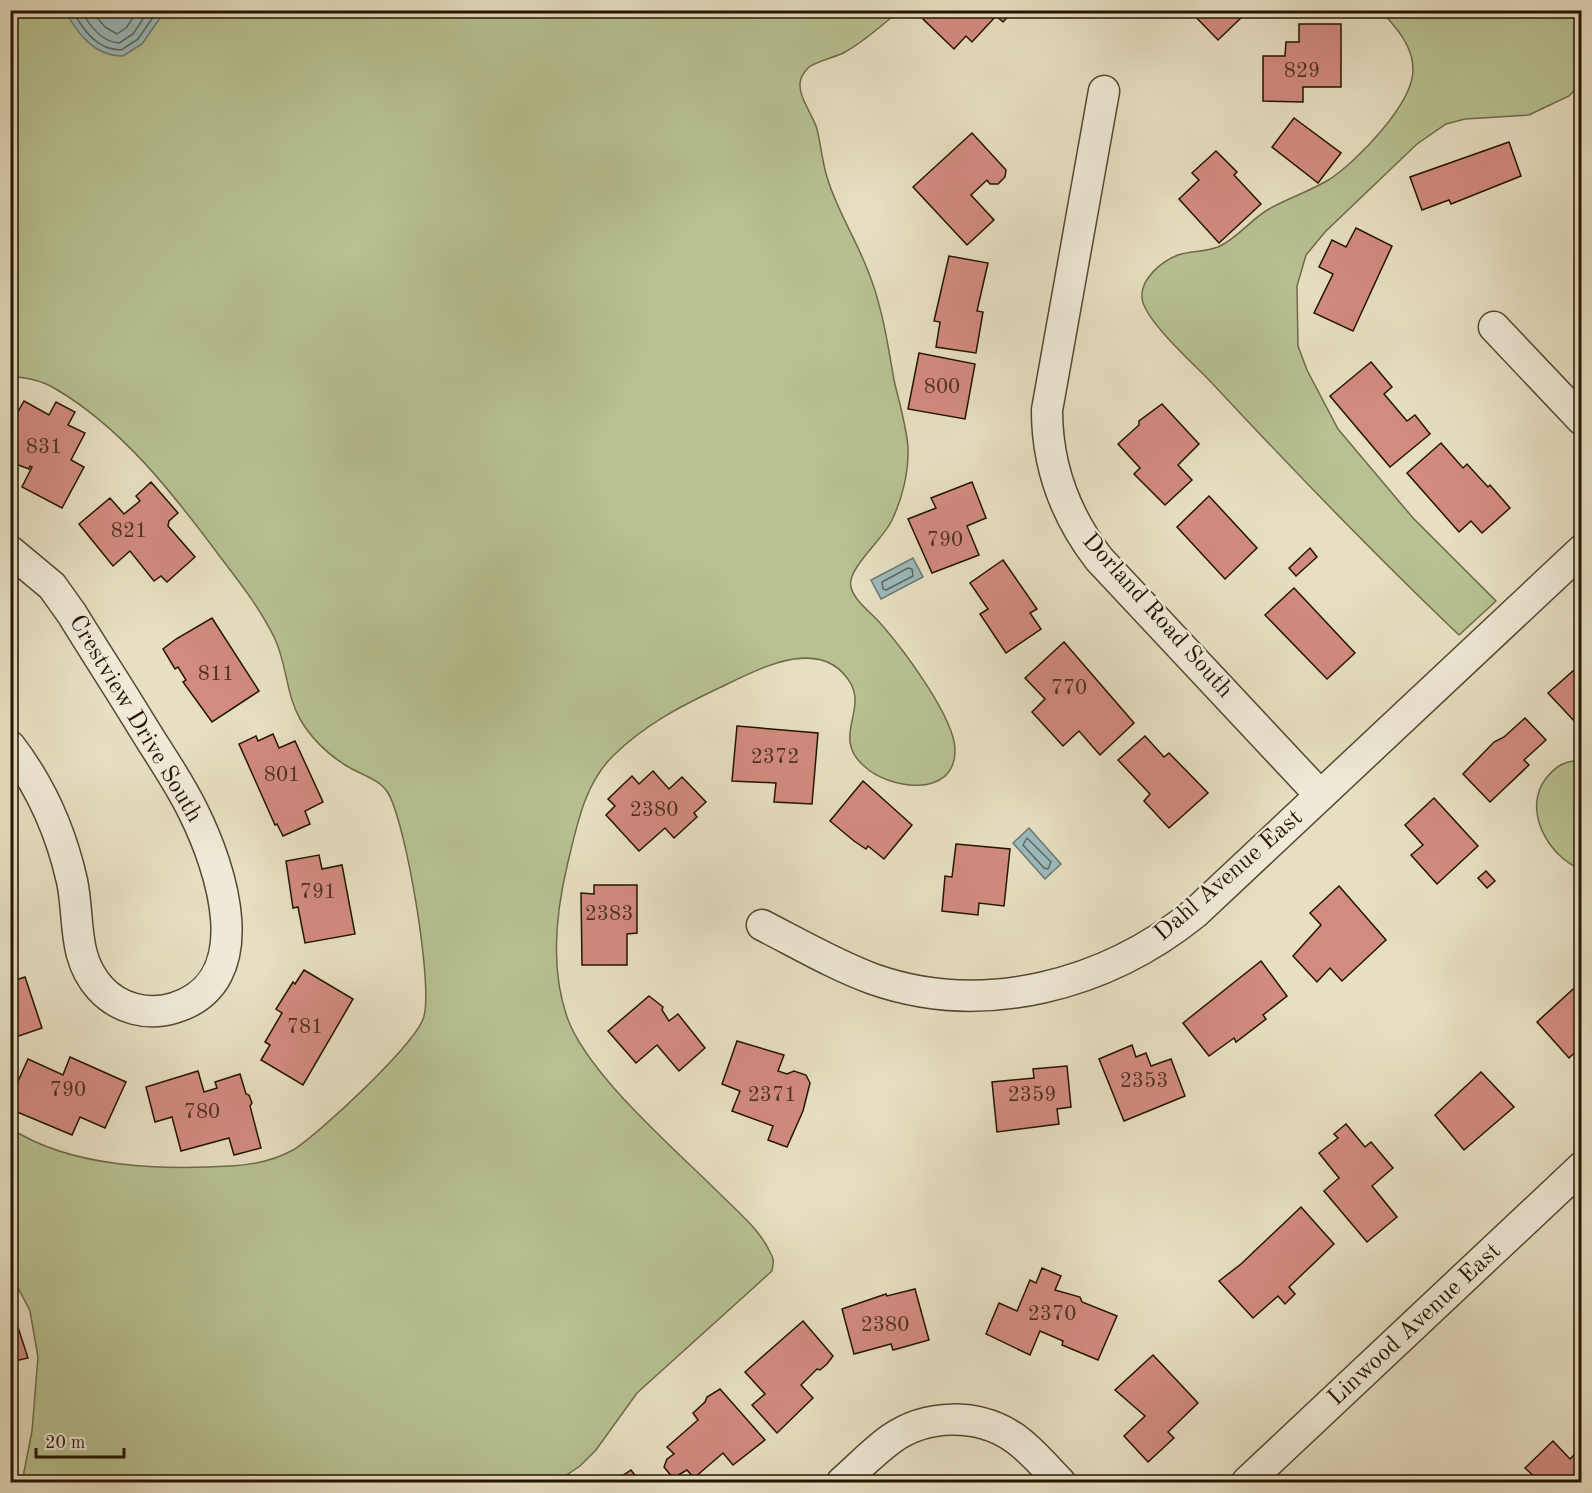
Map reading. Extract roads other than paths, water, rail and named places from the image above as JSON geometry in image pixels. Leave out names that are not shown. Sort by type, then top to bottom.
[{"type":"street","name":"Dorland Road South","points":[[1104,91],[1047,410],[1049,445],[1060,489],[1075,524],[1099,559],[1320,795]]},
{"type":"street","points":[[1494,327],[1581,420]]},
{"type":"street","name":"Dahl Avenue East","points":[[762,925],[837,964],[875,979],[909,988],[973,995],[1015,993],[1055,985],[1110,967],[1163,938],[1210,899],[1581,550]]},
{"type":"street","name":"Crestview Drive South","points":[[10,551],[39,574],[68,608],[181,789],[203,833],[221,892],[228,942],[217,974],[210,986],[193,1000],[163,1010],[135,1009],[116,1002],[88,974],[80,949],[72,883],[59,837],[40,794],[10,746]]},
{"type":"street","name":"Linwood Avenue East","points":[[1247,1482],[1581,1167]]},
{"type":"street","points":[[842,1482],[901,1433],[920,1425],[955,1419],[987,1424],[1004,1432],[1029,1451],[1060,1482]]},
{"type":"water","points":[[65,11],[165,11],[142,44],[123,56],[95,48],[75,28]]},
{"type":"water","points":[[913,558],[923,577],[881,599],[871,580]]},
{"type":"water","points":[[1029,828],[1061,864],[1045,879],[1013,843]]}]
